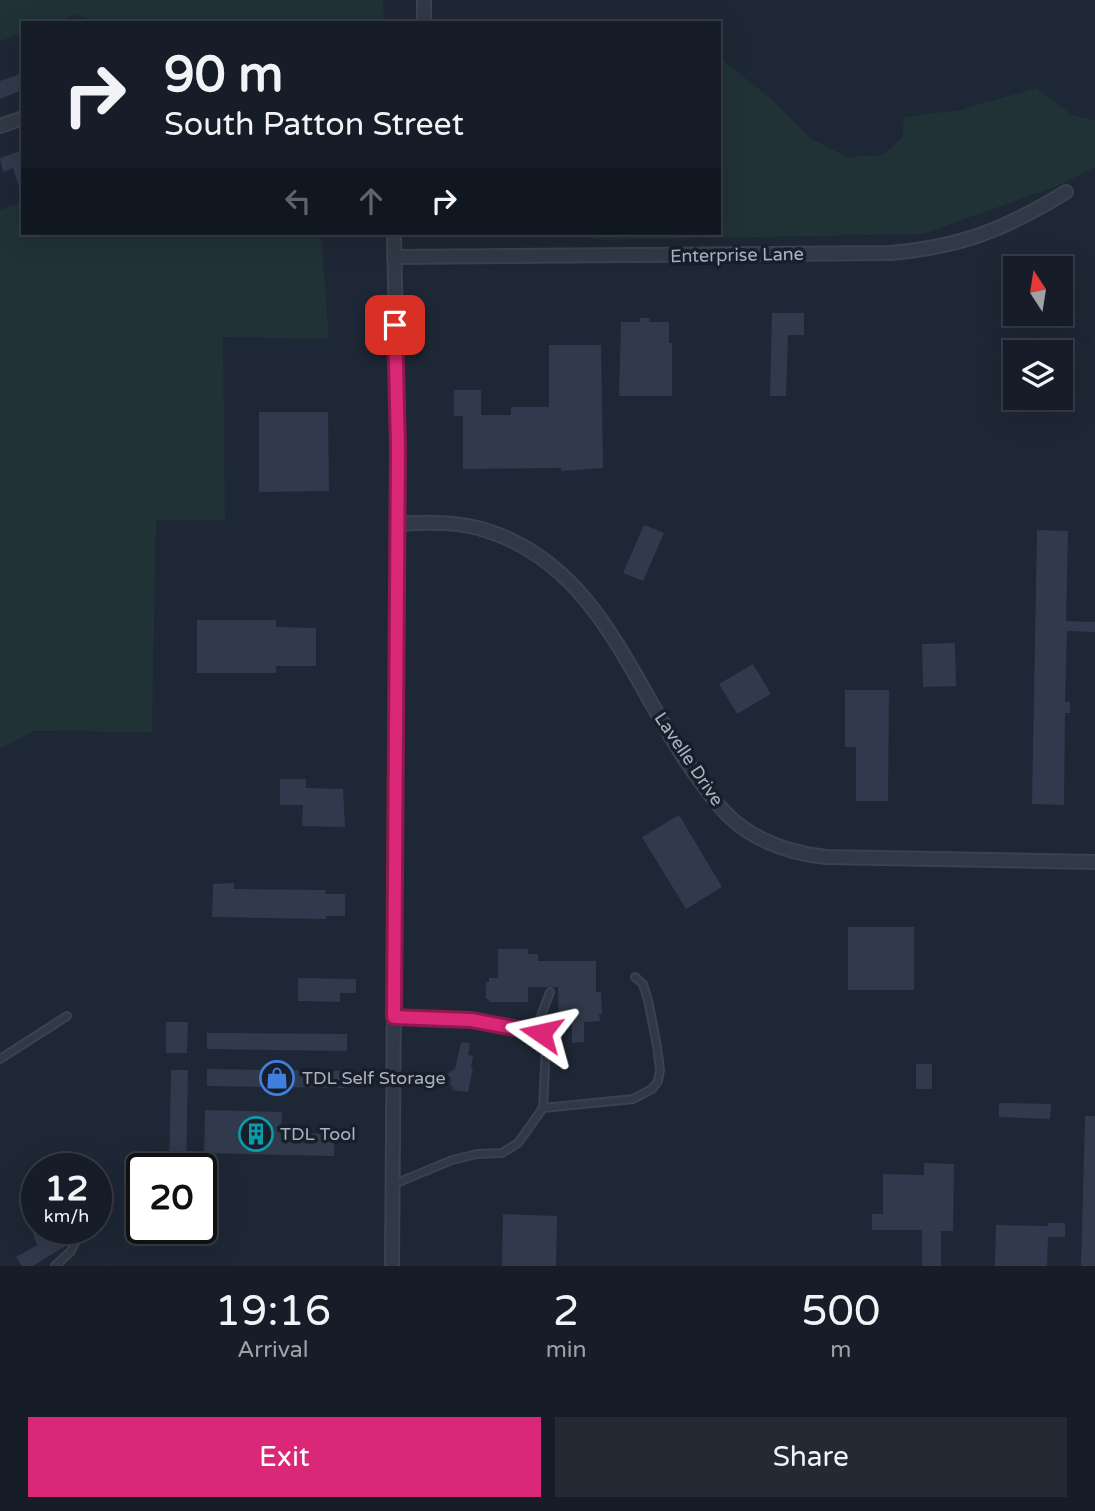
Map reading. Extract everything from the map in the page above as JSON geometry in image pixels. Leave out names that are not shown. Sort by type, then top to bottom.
[{"type":"street","points":[[424,0],[424,21]]},
{"type":"street","points":[[0,126],[21,119]]},
{"type":"street","name":"Enterprise Lane","points":[[394,257],[890,254],[956,243],[1001,228],[1066,192]]},
{"type":"street","points":[[392,1266],[398,446],[394,235]]},
{"type":"street","name":"Lavelle Drive","points":[[397,524],[440,522],[491,532],[532,552],[561,572],[602,619],[680,752],[713,799],[737,824],[766,842],[787,850],[826,857],[1095,862]]},
{"type":"lane","points":[[543,1108],[633,1098],[652,1089],[658,1081],[660,1070],[648,1000],[643,984],[635,977]]},
{"type":"lane","points":[[392,1185],[452,1160],[477,1154],[502,1153],[518,1143],[543,1108],[546,1046],[538,1024],[550,992]]},
{"type":"lane","points":[[0,1059],[67,1016]]},
{"type":"lane","points":[[394,1017],[471,1020],[541,1033]]},
{"type":"lane","points":[[55,1266],[74,1244]]},
{"type":"shaded area","points":[[0,0],[383,0],[384,21],[98,21],[76,15],[59,21],[21,21],[21,34],[0,41]]},
{"type":"shaded area","points":[[721,59],[770,98],[810,138],[847,157],[883,155],[902,137],[904,117],[959,110],[1036,88],[1072,115],[1095,121],[1095,167],[1057,186],[923,234],[604,240],[563,235],[721,235]]},
{"type":"shaded area","points":[[21,203],[21,235],[321,235],[329,339],[223,337],[225,520],[156,520],[152,732],[33,731],[0,749],[0,210]]},
{"type":"building","points":[[21,74],[21,91],[0,99],[0,81]]},
{"type":"building","points":[[21,151],[21,193],[13,168],[3,172],[0,158]]},
{"type":"building","points":[[772,313],[804,313],[804,335],[788,335],[786,396],[770,396]]},
{"type":"building","points":[[640,318],[650,318],[649,322],[669,322],[669,343],[672,343],[672,396],[619,396],[621,322],[640,322]]},
{"type":"building","points":[[549,345],[601,345],[603,468],[561,471],[561,468],[463,469],[463,416],[454,416],[454,390],[481,390],[481,415],[511,415],[511,407],[549,407]]},
{"type":"building","points":[[259,412],[328,412],[329,491],[259,492]]},
{"type":"building","points":[[644,525],[664,533],[643,581],[623,573]]},
{"type":"building","points":[[1037,530],[1068,531],[1066,621],[1095,622],[1095,632],[1067,631],[1065,702],[1070,702],[1070,713],[1065,713],[1064,805],[1032,804]]},
{"type":"building","points":[[197,620],[276,620],[276,627],[316,628],[316,666],[276,666],[276,673],[197,673]]},
{"type":"building","points":[[955,643],[956,686],[923,687],[922,644]]},
{"type":"building","points":[[753,664],[771,694],[737,714],[719,684]]},
{"type":"building","points":[[845,690],[889,690],[888,801],[856,801],[856,747],[845,747]]},
{"type":"building","points":[[280,779],[306,779],[306,788],[343,789],[345,827],[302,826],[303,805],[280,805]]},
{"type":"building","points":[[679,815],[722,887],[686,909],[642,837]]},
{"type":"building","points":[[234,883],[234,889],[326,890],[325,894],[345,894],[345,916],[326,916],[326,919],[212,917],[213,884]]},
{"type":"building","points":[[848,927],[914,927],[914,990],[848,990]]},
{"type":"building","points":[[498,949],[528,949],[528,954],[538,954],[538,961],[596,961],[596,992],[601,992],[602,1014],[599,1014],[600,1021],[584,1022],[584,1042],[572,1043],[572,1025],[559,1025],[558,987],[528,987],[528,1002],[489,1002],[489,999],[486,999],[486,982],[489,982],[489,978],[498,978]]},
{"type":"building","points":[[298,978],[356,979],[356,993],[340,993],[340,1002],[298,1001]]},
{"type":"building","points":[[166,1022],[188,1022],[187,1053],[166,1053]]},
{"type":"building","name":"TDL Self Storage","points":[[207,1033],[347,1034],[347,1051],[207,1049]]},
{"type":"building","points":[[461,1042],[470,1043],[468,1055],[473,1056],[468,1092],[452,1090],[451,1078],[447,1074],[455,1069]]},
{"type":"building","points":[[916,1064],[932,1064],[932,1089],[916,1089]]},
{"type":"building","name":"TDL Self Storage","points":[[207,1069],[347,1071],[347,1088],[207,1086]]},
{"type":"building","points":[[171,1070],[188,1070],[186,1153],[169,1153]]},
{"type":"building","points":[[999,1103],[1051,1104],[1050,1119],[999,1117]]},
{"type":"building","name":"TDL Tool","points":[[205,1110],[282,1112],[281,1133],[335,1134],[334,1156],[204,1153]]},
{"type":"building","points":[[1085,1116],[1095,1116],[1095,1266],[1081,1266]]},
{"type":"building","points":[[924,1163],[954,1164],[953,1231],[941,1231],[941,1266],[922,1266],[922,1230],[872,1230],[872,1214],[883,1214],[883,1174],[924,1175]]},
{"type":"building","points":[[503,1214],[557,1216],[556,1266],[502,1266]]},
{"type":"building","points":[[1048,1223],[1065,1223],[1065,1237],[1048,1237],[1047,1266],[995,1266],[996,1225],[1048,1226]]},
{"type":"building","points":[[68,1244],[33,1266],[22,1266],[16,1257],[37,1245]]},
{"type":"place","name":"TDL Self Storage","points":[[277,1078]]},
{"type":"place","name":"TDL Tool","points":[[256,1134]]},
{"type":"route","points":[[395,325],[398,446],[394,1017],[471,1020],[541,1033]]}]
